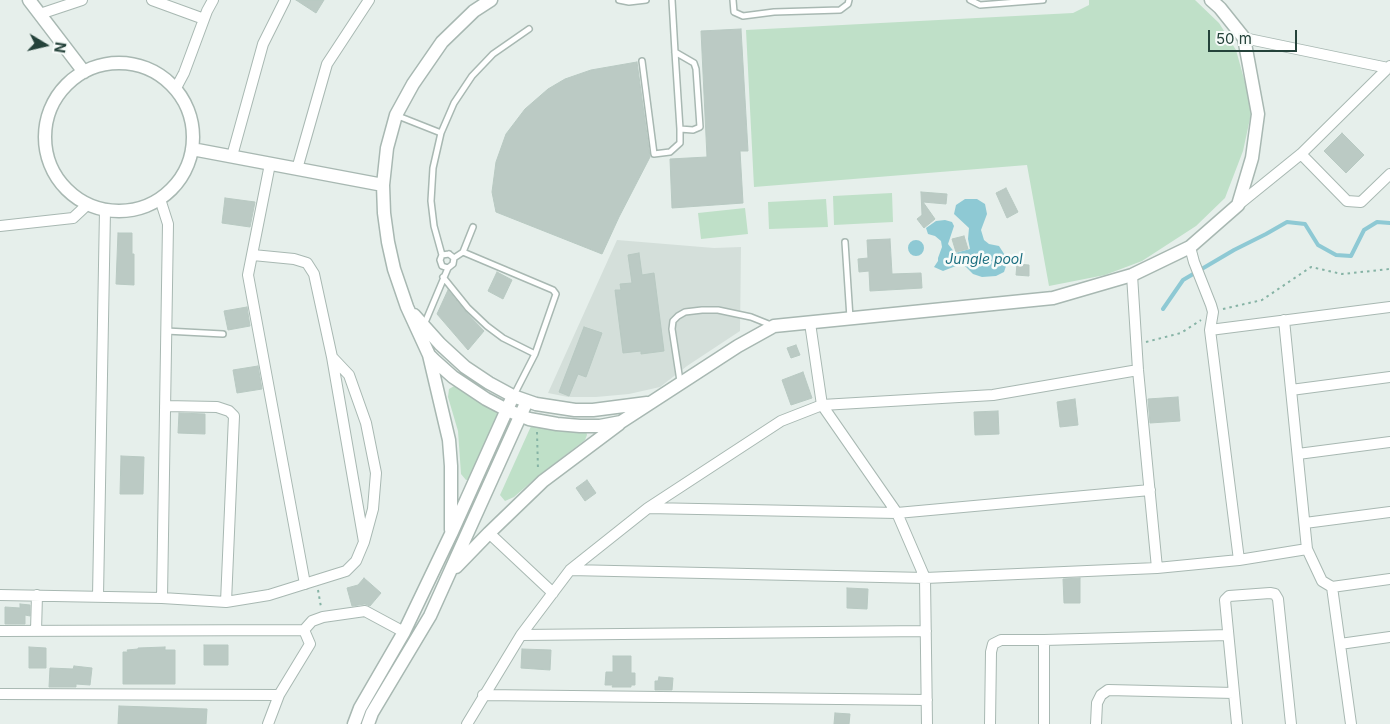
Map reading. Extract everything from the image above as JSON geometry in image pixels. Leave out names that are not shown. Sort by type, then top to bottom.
[{"type":"street","points":[[29,0],[84,72]]},
{"type":"street","points":[[40,14],[82,0]]},
{"type":"street","points":[[152,0],[204,19]]},
{"type":"street","points":[[176,88],[184,73],[213,0]]},
{"type":"street","points":[[232,156],[263,44],[286,0]]},
{"type":"street","points":[[297,169],[326,64],[369,0]]},
{"type":"street","points":[[452,534],[449,440],[421,329],[407,307],[394,269],[388,242],[382,186],[387,148],[396,115],[413,84],[442,42],[474,11],[491,0]]},
{"type":"street","points":[[1211,0],[1220,8],[1244,38],[1258,114],[1252,158],[1238,205]]},
{"type":"street","points":[[1244,38],[1389,67]]},
{"type":"street","points":[[123,62],[143,66],[161,75],[176,88],[185,102],[191,117],[193,133],[188,164],[172,189],[160,199],[142,207],[124,211],[105,210],[88,204],[69,191],[55,173],[46,143],[46,128],[52,106],[65,86],[84,72],[102,64],[123,62]]},
{"type":"street","points":[[449,574],[488,532],[543,481],[621,422],[738,346],[774,326],[1053,298],[1132,275],[1190,247],[1300,154],[1389,67]]},
{"type":"street","points":[[192,148],[382,186]]},
{"type":"street","points":[[1300,154],[1347,201],[1361,202],[1390,174]]},
{"type":"street","points":[[270,164],[248,275],[305,584]]},
{"type":"street","points":[[160,199],[168,224],[162,598]]},
{"type":"street","points":[[0,226],[74,218],[88,204]]},
{"type":"street","points":[[98,596],[105,210]]},
{"type":"street","points":[[1190,247],[1212,309],[1210,330],[1239,560]]},
{"type":"street","points":[[253,255],[294,259],[307,264],[314,274],[332,358],[364,542]]},
{"type":"street","points":[[1132,275],[1138,370],[1157,568]]},
{"type":"street","points":[[1210,330],[1390,307]]},
{"type":"street","points":[[1284,320],[1307,549],[1322,581],[1332,587],[1390,578]]},
{"type":"street","points":[[810,323],[822,405],[897,513],[925,578],[927,724]]},
{"type":"street","points":[[421,329],[465,367],[489,383],[527,401],[575,410],[593,410],[650,403]]},
{"type":"street","points":[[429,355],[453,377],[486,399],[521,416],[557,424],[580,426],[600,426],[621,422]]},
{"type":"street","points":[[0,594],[162,598],[226,602],[270,595],[346,571],[356,561],[364,542],[373,509],[376,473],[366,423],[349,375],[332,358]]},
{"type":"street","points":[[467,724],[521,635],[570,570],[648,508],[781,421],[822,405],[993,395],[1138,370]]},
{"type":"street","points":[[1291,390],[1390,377]]},
{"type":"street","points":[[354,724],[360,708],[404,632],[452,534],[513,396]]},
{"type":"street","points":[[368,724],[372,713],[430,616],[527,401]]},
{"type":"street","points":[[165,406],[218,407],[229,411],[234,416],[226,602]]},
{"type":"street","points":[[1298,454],[1390,442]]},
{"type":"street","points":[[648,508],[897,513],[1150,490]]},
{"type":"street","points":[[1304,522],[1390,512]]},
{"type":"street","points":[[488,532],[553,593]]},
{"type":"street","points":[[570,570],[925,578],[1157,568],[1239,560],[1307,549]]},
{"type":"street","points":[[1332,587],[1350,724]]},
{"type":"street","points":[[1238,724],[1225,600],[1229,596],[1270,593],[1275,594],[1278,598],[1291,724]]},
{"type":"street","points":[[36,631],[37,595]]},
{"type":"street","points":[[0,631],[304,630],[312,621],[323,617],[365,611],[404,632]]},
{"type":"street","points":[[268,724],[279,695],[310,644],[304,630]]},
{"type":"street","points":[[521,635],[926,631]]},
{"type":"street","points":[[990,724],[992,644],[1001,640],[1228,635]]},
{"type":"street","points":[[1340,644],[1390,637]]},
{"type":"street","points":[[1044,640],[1044,724]]},
{"type":"street","points":[[1096,724],[1097,703],[1101,694],[1108,690],[1234,693]]},
{"type":"street","points":[[0,694],[279,695]]},
{"type":"street","points":[[483,695],[927,700]]},
{"type":"lane","points":[[619,0],[629,2],[646,0]]},
{"type":"lane","points":[[642,61],[654,154],[670,152],[680,142],[672,0]]},
{"type":"lane","points":[[733,0],[734,12],[743,16],[774,12],[840,10],[848,4],[849,0]]},
{"type":"lane","points":[[970,0],[980,5],[1043,0]]},
{"type":"lane","points":[[448,268],[442,266],[440,260],[442,255],[434,226],[431,201],[433,168],[441,133],[454,103],[472,76],[494,54],[529,29]]},
{"type":"lane","points":[[675,52],[694,63],[697,78],[700,127],[693,130],[680,129]]},
{"type":"lane","points":[[396,115],[441,133]]},
{"type":"lane","points":[[421,329],[443,277],[448,268],[453,264],[454,258],[462,252],[473,227]]},
{"type":"lane","points":[[844,242],[850,319]]},
{"type":"lane","points":[[462,252],[553,290],[556,294],[535,354],[513,396]]},
{"type":"lane","points":[[442,255],[449,254],[454,258]]},
{"type":"lane","points":[[443,277],[468,308],[487,326],[503,338],[535,354]]},
{"type":"lane","points":[[681,384],[672,329],[673,322],[678,316],[686,312],[718,310],[751,317],[774,326]]},
{"type":"lane","points":[[166,331],[223,334]]},
{"type":"path","points":[[1137,345],[1181,333],[1212,309],[1262,300],[1311,267],[1342,274],[1390,269]]},
{"type":"path","points":[[536,424],[538,476]]},
{"type":"path","points":[[316,580],[323,617]]},
{"type":"shaded area","points":[[617,240],[714,248],[741,247],[740,331],[687,366],[660,387],[629,394],[596,397],[568,397],[548,393]]},
{"type":"green space","points":[[1089,0],[1195,0],[1219,23],[1236,50],[1246,86],[1251,114],[1243,151],[1225,198],[1196,226],[1142,261],[1105,275],[1049,286],[1027,165],[754,187],[746,30],[1073,13],[1089,5]]},
{"type":"green space","points":[[892,193],[893,222],[834,225],[833,196]]},
{"type":"green space","points":[[826,199],[828,227],[769,229],[768,202]]},
{"type":"green space","points":[[745,208],[748,234],[701,239],[698,213]]},
{"type":"green space","points":[[456,385],[502,417],[473,479],[466,480],[461,474],[458,431],[448,397],[449,389]]},
{"type":"green space","points":[[532,424],[586,431],[587,435],[585,440],[514,497],[505,501],[500,495]]},
{"type":"water","name":"Jungle pool","points":[[965,199],[977,199],[985,204],[987,214],[981,230],[984,240],[989,244],[999,246],[1008,260],[1004,272],[996,276],[982,277],[973,274],[961,264],[943,271],[934,267],[942,247],[941,241],[935,236],[928,234],[926,228],[936,221],[945,220],[952,222],[954,226],[948,244],[955,253],[970,249],[968,239],[969,228],[954,214],[956,205]]},
{"type":"water","points":[[916,240],[922,242],[924,248],[922,254],[916,256],[910,254],[908,248],[910,242]]},
{"type":"building","points":[[296,0],[324,0],[316,13]]},
{"type":"building","points":[[741,29],[748,151],[740,151],[743,203],[672,208],[670,159],[707,157],[701,31]]},
{"type":"building","points":[[637,62],[650,157],[602,254],[496,212],[492,192],[496,162],[506,134],[525,109],[548,89],[565,79],[591,70]]},
{"type":"building","points":[[1342,133],[1364,155],[1346,173],[1324,151]]},
{"type":"building","points":[[1006,188],[1018,212],[1007,218],[996,193]]},
{"type":"building","points":[[921,192],[947,194],[946,204],[923,202],[935,219],[924,228],[917,219],[922,215]]},
{"type":"building","points":[[225,198],[255,202],[250,227],[222,223]]},
{"type":"building","points":[[118,233],[132,233],[134,285],[116,284]]},
{"type":"building","points":[[964,236],[968,249],[956,252],[952,239]]},
{"type":"building","points":[[890,239],[892,274],[921,273],[922,288],[870,291],[869,271],[859,272],[858,259],[868,258],[867,240]]},
{"type":"building","points":[[639,253],[642,275],[654,273],[664,351],[641,354],[641,351],[623,353],[615,290],[621,290],[620,284],[632,283],[628,255]]},
{"type":"building","points":[[1017,264],[1029,265],[1029,276],[1016,275]]},
{"type":"building","points":[[497,272],[512,280],[503,299],[488,291]]},
{"type":"building","points":[[448,290],[484,331],[468,350],[437,314]]},
{"type":"building","points":[[247,307],[250,326],[228,330],[224,311]]},
{"type":"building","points":[[584,327],[602,333],[586,377],[578,374],[569,396],[559,392]]},
{"type":"building","points":[[796,345],[800,355],[791,358],[787,348]]},
{"type":"building","points":[[258,366],[262,389],[237,393],[233,370]]},
{"type":"building","points":[[803,372],[812,398],[791,405],[782,380]]},
{"type":"building","points":[[1178,397],[1180,421],[1150,423],[1148,399]]},
{"type":"building","points":[[1075,399],[1078,425],[1060,427],[1057,402]]},
{"type":"building","points":[[998,411],[999,434],[975,435],[974,412]]},
{"type":"building","points":[[179,413],[205,414],[205,434],[178,433]]},
{"type":"building","points":[[121,456],[144,457],[143,494],[120,494]]},
{"type":"building","points":[[587,480],[596,493],[585,501],[576,488]]},
{"type":"building","points":[[364,578],[381,593],[370,606],[365,604],[352,606],[347,588],[358,585]]},
{"type":"building","points":[[1080,578],[1080,603],[1064,603],[1063,579]]},
{"type":"building","points":[[847,588],[868,589],[867,609],[847,608]]},
{"type":"building","points":[[20,604],[30,605],[30,616],[25,615],[25,624],[5,624],[5,607],[20,608]]},
{"type":"building","points":[[204,645],[228,645],[228,665],[204,665]]},
{"type":"building","points":[[29,647],[46,648],[46,668],[29,668]]},
{"type":"building","points":[[165,647],[165,650],[175,650],[175,684],[123,684],[123,652],[138,648]]},
{"type":"building","points":[[522,649],[551,650],[550,670],[521,668]]},
{"type":"building","points":[[613,656],[631,656],[631,673],[635,673],[635,685],[631,685],[631,687],[612,687],[613,685],[605,685],[606,672],[613,672]]},
{"type":"building","points":[[74,666],[92,668],[90,685],[76,684],[76,687],[49,687],[50,668],[73,669]]},
{"type":"building","points":[[659,677],[673,678],[672,690],[655,690],[655,681],[658,681]]},
{"type":"building","points":[[119,706],[207,709],[206,724],[118,724]]},
{"type":"building","points":[[835,713],[850,714],[849,724],[834,724]]},
{"type":"waterway","points":[[1163,309],[1183,280],[1287,222],[1305,224],[1318,245],[1336,255],[1351,256],[1364,230],[1377,222],[1390,223]]}]
